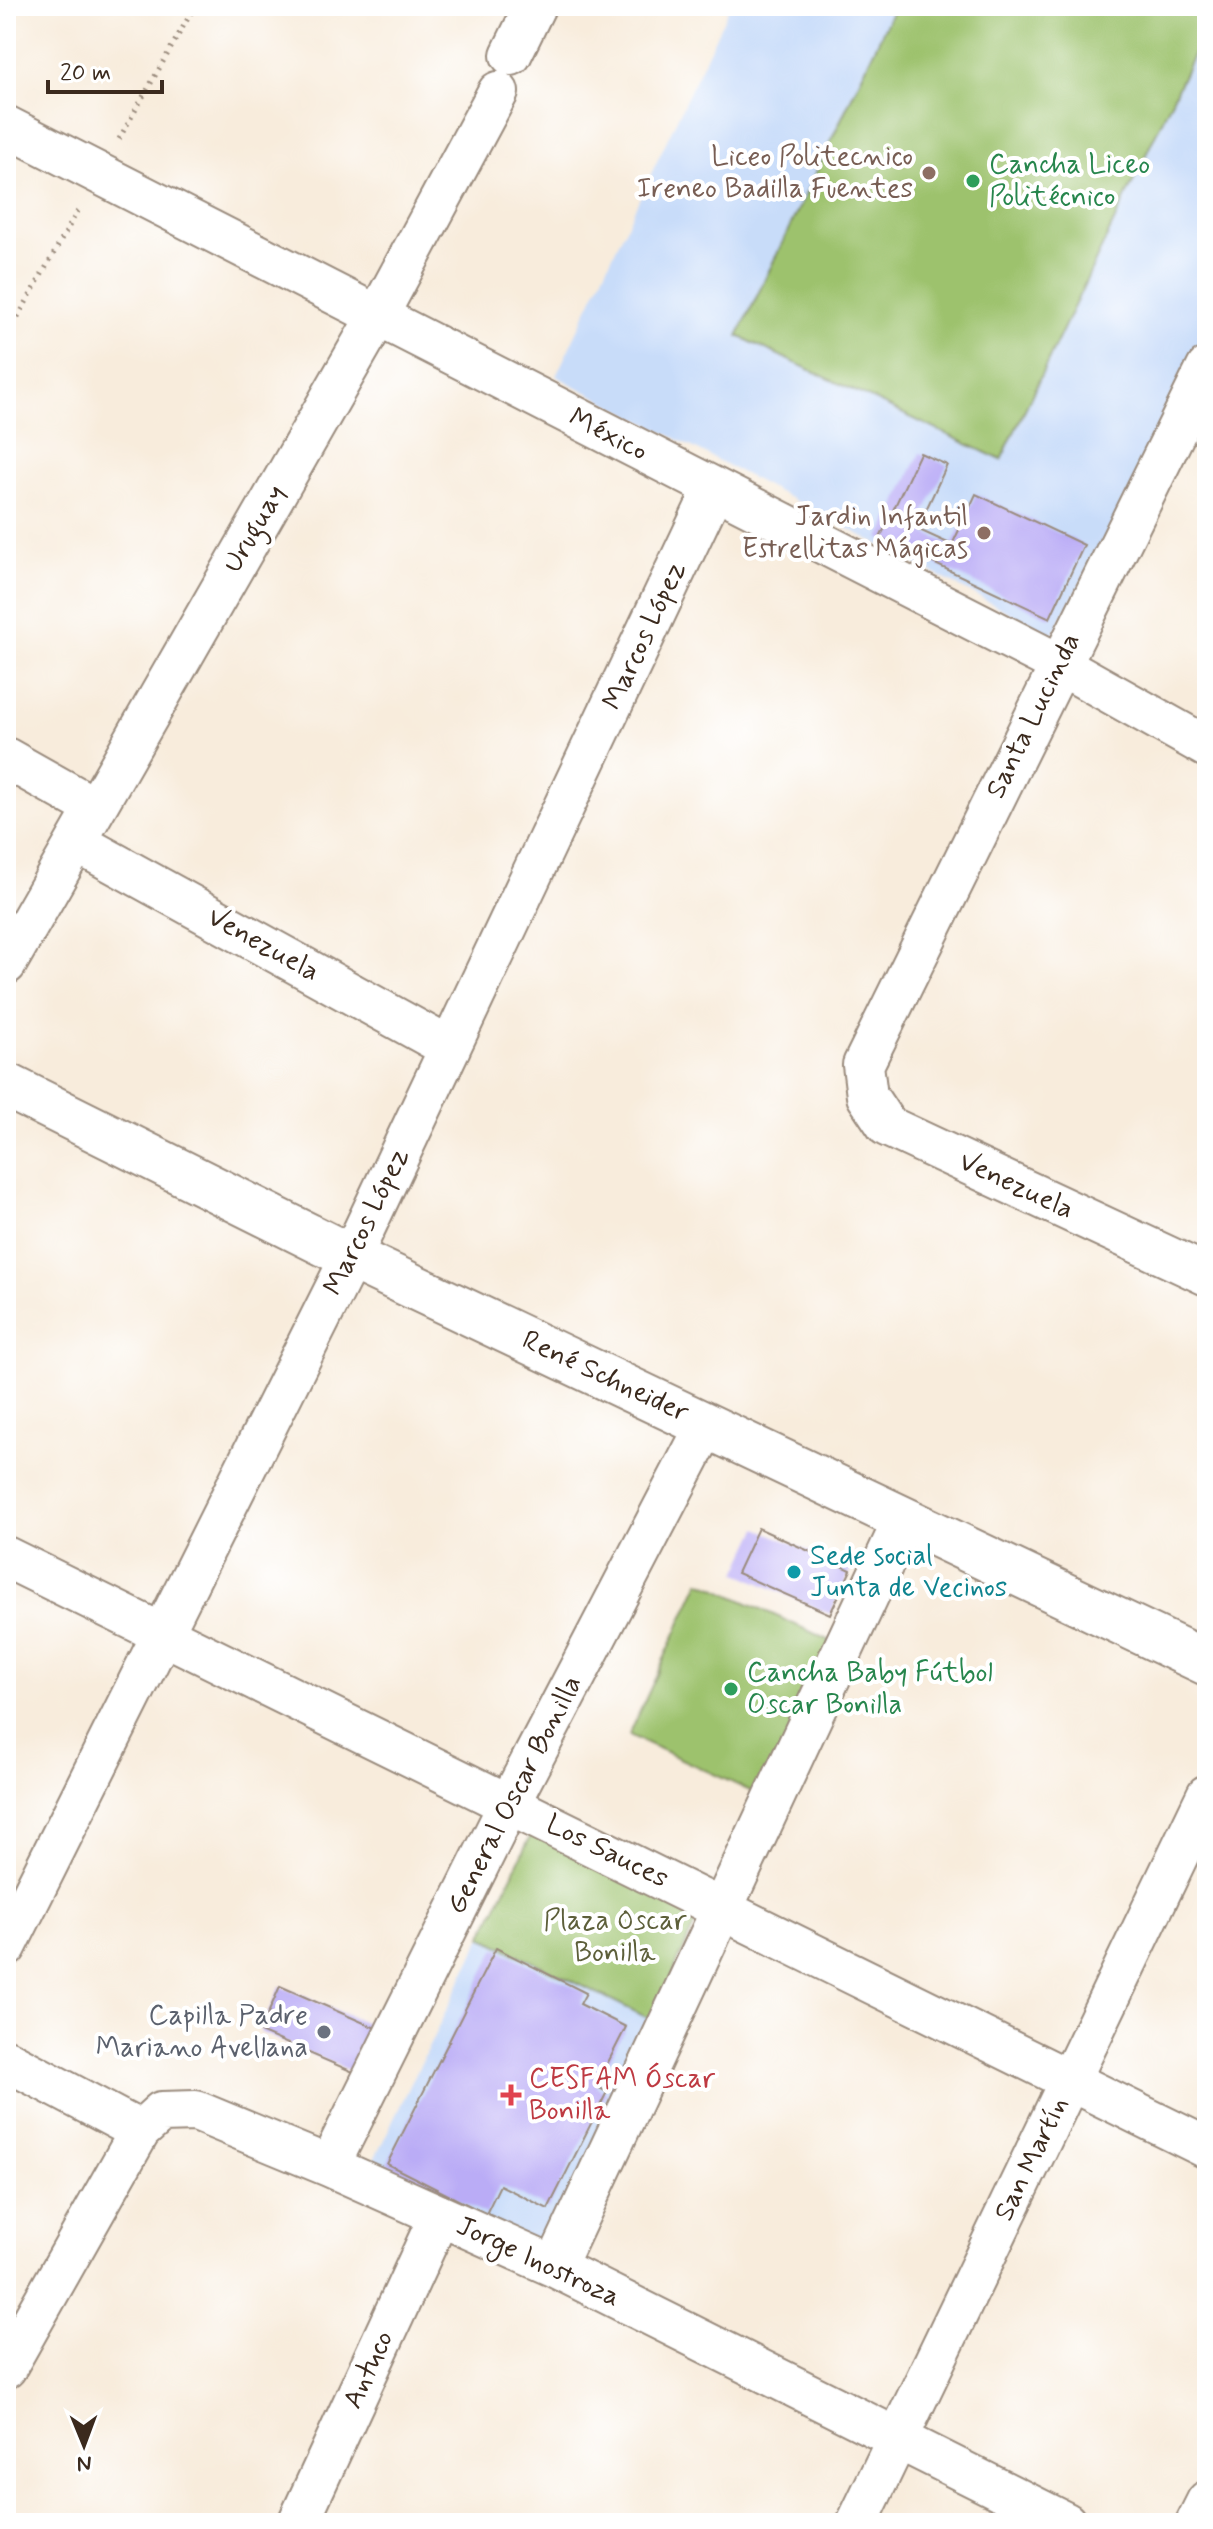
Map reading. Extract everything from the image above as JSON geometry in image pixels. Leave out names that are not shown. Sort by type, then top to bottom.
[{"type":"street","name":"Uruguay","points":[[6,964],[377,317],[504,73],[535,6]]},
{"type":"street","name":"México","points":[[6,126],[1059,664],[1207,747]]},
{"type":"street","name":"Santa Lucinda","points":[[863,1065],[1207,368]]},
{"type":"street","name":"Marcos López","points":[[6,1947],[351,1257],[714,489]]},
{"type":"street","name":"Venezuela","points":[[6,758],[85,825],[450,1048]]},
{"type":"street","name":"Venezuela","points":[[863,1065],[867,1096],[887,1126],[1207,1275]]},
{"type":"street","name":"René Schneider","points":[[6,1085],[351,1257],[1207,1663]]},
{"type":"street","name":"General Oscar Bonilla","points":[[329,2166],[509,1804],[706,1426]]},
{"type":"street","points":[[555,2267],[904,1519]]},
{"type":"street","name":"Los Sauces","points":[[6,1557],[1207,2148]]},
{"type":"street","name":"San Martín","points":[[857,2523],[1207,1795]]},
{"type":"street","points":[[6,2060],[140,2131],[6,2368]]},
{"type":"street","name":"Jorge Inostroza","points":[[140,2131],[161,2112],[196,2111],[329,2166],[555,2267],[1066,2523]]},
{"type":"street","name":"Antuco","points":[[298,2523],[439,2217]]},
{"type":"street","points":[[1196,2523],[1207,2501]]},
{"type":"shaded area","name":"Liceo Politecnico Ireneo Badilla Fuentes","points":[[730,6],[1207,6],[1207,339],[1111,531],[1052,635],[556,376]]},
{"type":"shaded area","name":"CESFAM Óscar Bonilla","points":[[482,1937],[652,2020],[543,2254],[369,2170]]},
{"type":"green space","name":"Cancha Liceo Politécnico","points":[[895,6],[1207,6],[1207,26],[1001,460],[738,336]]},
{"type":"green space","name":"Cancha Baby Fútbol Oscar Bonilla","points":[[700,1581],[833,1642],[761,1796],[629,1735]]},
{"type":"green space","name":"Plaza Oscar Bonilla","points":[[532,1833],[700,1913],[652,2020],[482,1937]]},
{"type":"building","points":[[920,453],[947,465],[917,529],[952,545],[976,494],[1084,545],[1050,618],[880,538]]},
{"type":"building","name":"Sede social Junta de Vecinos","points":[[758,1528],[851,1570],[830,1614],[737,1573]]},
{"type":"building","name":"CESFAM Óscar Bonilla","points":[[496,1948],[586,1993],[580,2004],[626,2027],[596,2086],[607,2092],[548,2209],[500,2185],[486,2214],[387,2164]]},
{"type":"building","name":"Capilla Padre Mariano Avellana","points":[[280,1986],[387,2033],[367,2078],[260,2032]]},
{"type":"place","name":"Liceo Politecnico Ireneo Badilla Fuentes","points":[[929,173]]},
{"type":"place","name":"Cancha Liceo Politécnico","points":[[973,181]]},
{"type":"place","name":"Jardin Infantil Estrellitas Mágicas","points":[[984,533]]},
{"type":"place","name":"Sede social Junta de Vecinos","points":[[794,1572]]},
{"type":"place","name":"Cancha Baby Fútbol Oscar Bonilla","points":[[731,1689]]},
{"type":"place","name":"Capilla Padre Mariano Avellana","points":[[324,2032]]},
{"type":"place","name":"CESFAM Óscar Bonilla","points":[[511,2095]]}]
